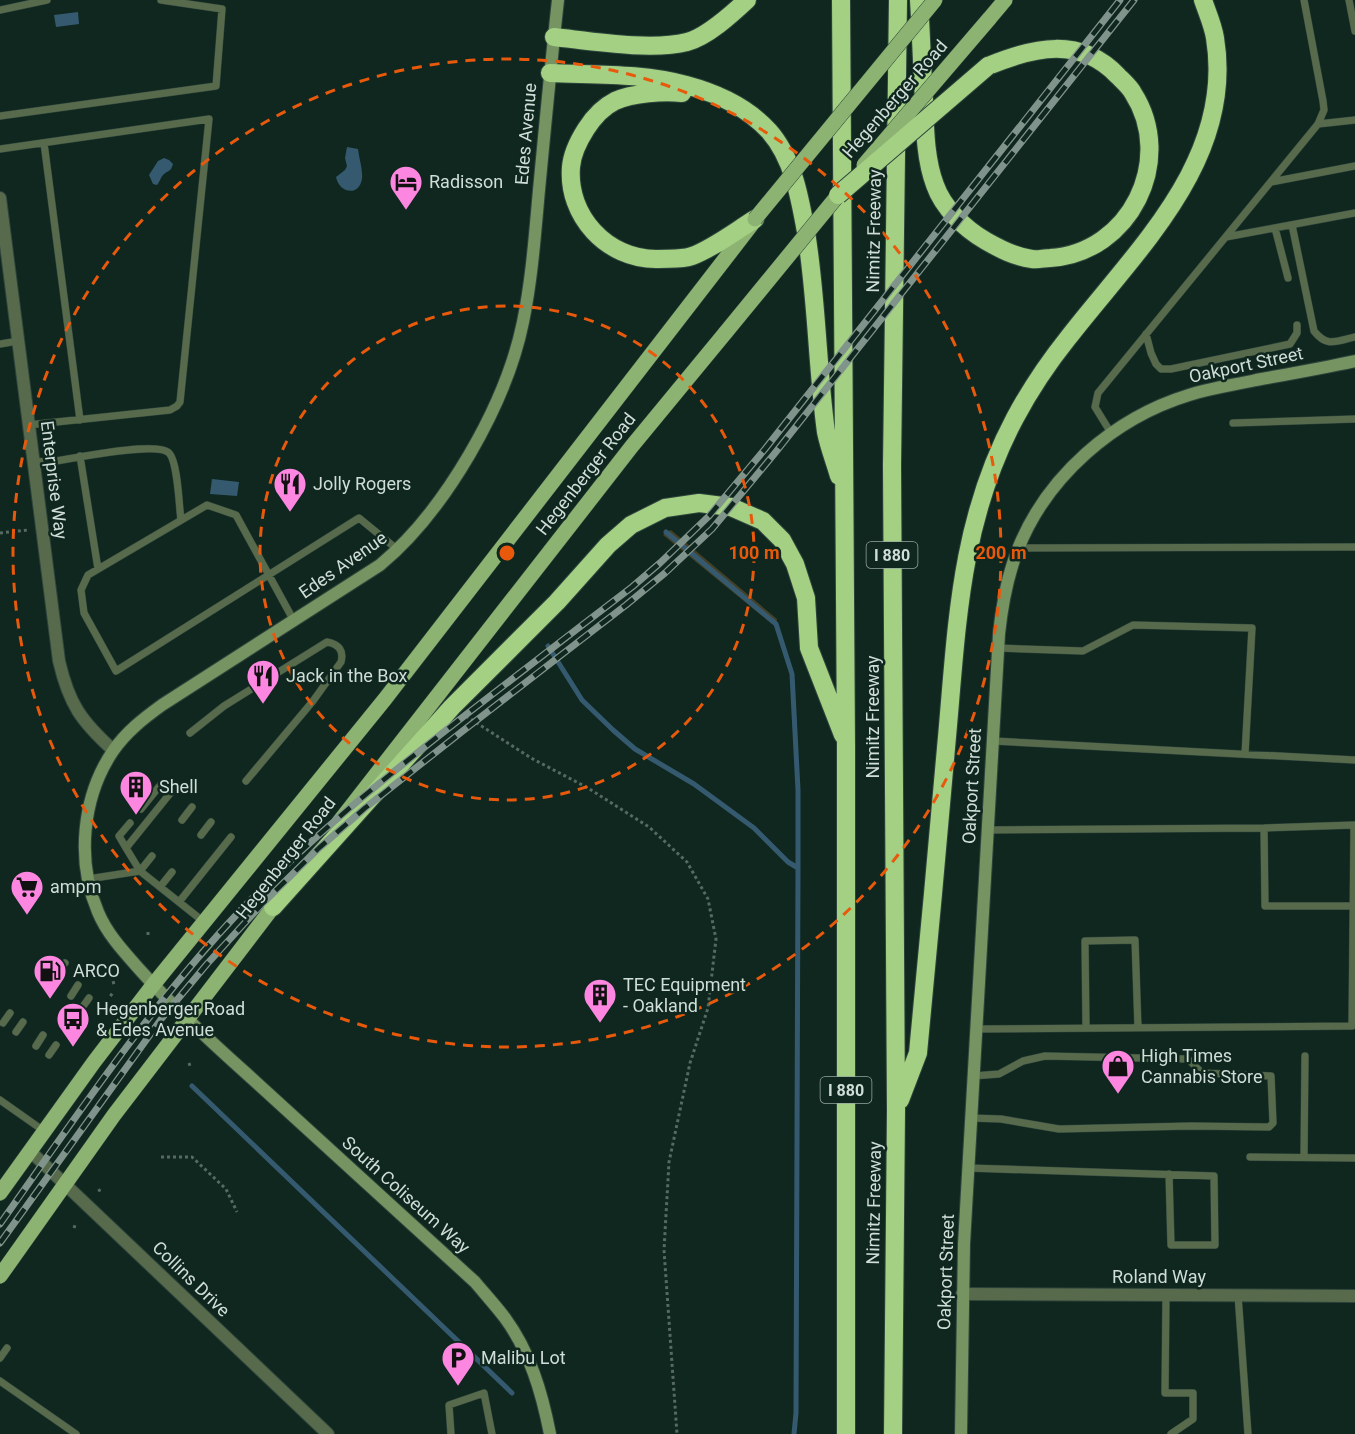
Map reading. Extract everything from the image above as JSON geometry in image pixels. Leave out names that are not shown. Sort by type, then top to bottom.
[{"type":"highway","points":[[554,37],[661,46],[689,42],[714,27],[747,0]]},
{"type":"highway","name":"Nimitz Freeway","points":[[841,0],[846,745],[846,1434]]},
{"type":"highway","name":"Nimitz Freeway","points":[[893,1434],[896,1110],[892,466],[898,0]]},
{"type":"highway","points":[[838,195],[988,66],[1019,53],[1062,49],[1089,54],[1112,70],[1133,92],[1146,118],[1149,146],[1147,173],[1138,198],[1126,218],[1109,236],[1087,250],[1064,257],[1032,259],[1004,252],[976,235],[952,214],[935,186],[928,155],[919,0]]},
{"type":"highway","points":[[896,1110],[918,1053],[960,591],[975,514],[1014,420],[1036,382],[1066,339],[1169,212],[1195,165],[1212,112],[1217,71],[1215,38],[1203,0]]},
{"type":"highway","points":[[550,73],[654,79],[686,85],[720,97],[747,111],[770,131],[787,160],[800,197],[812,269],[827,435],[845,495]]},
{"type":"highway","points":[[720,97],[667,92],[615,101],[594,117],[578,141],[571,166],[573,194],[582,217],[599,239],[621,252],[646,259],[682,258],[693,255],[755,219]]},
{"type":"highway","points":[[273,907],[452,707],[556,602],[608,545],[631,525],[665,508],[699,503],[731,507],[763,521],[782,540],[795,564],[806,597],[809,648],[846,745]]},
{"type":"main road","name":"Hegenberger Road","points":[[0,1193],[153,985],[385,699],[755,219],[935,0]]},
{"type":"main road","name":"Hegenberger Road","points":[[0,1276],[64,1183],[186,1018],[632,446],[838,195],[1005,0]]},
{"type":"street","name":"Edes Avenue","points":[[186,1018],[122,950],[97,911],[88,879],[84,842],[88,811],[98,781],[113,750],[144,718],[380,565],[398,550],[425,521],[463,463],[489,418],[507,374],[522,324],[531,274],[558,0]]},
{"type":"street","name":"Enterprise Way","points":[[0,198],[2,235],[18,341],[59,661],[65,688],[83,718],[94,733],[113,750]]},
{"type":"street","name":"Oakport Street","points":[[961,1434],[962,1294],[998,648],[1002,604],[1018,548],[1031,522],[1056,486],[1089,451],[1111,433],[1154,408],[1190,394],[1355,361]]},
{"type":"street","name":"South Coliseum Way","points":[[186,1018],[475,1282],[506,1319],[526,1355],[543,1397],[550,1434]]},
{"type":"street","name":"Collins Drive","points":[[30,1151],[328,1434]]},
{"type":"street","name":"Roland Way","points":[[962,1294],[1355,1296]]},
{"type":"lane","points":[[0,10],[47,0]]},
{"type":"lane","points":[[0,116],[216,86],[222,9],[161,0]]},
{"type":"lane","points":[[1111,433],[1095,407],[1098,393],[1318,124],[1324,110],[1323,101],[1304,0]]},
{"type":"lane","points":[[1349,0],[1355,31]]},
{"type":"lane","points":[[0,149],[209,119],[180,402],[170,410],[28,425]]},
{"type":"lane","points":[[1318,124],[1355,120]]},
{"type":"lane","points":[[44,143],[80,420]]},
{"type":"lane","points":[[1271,182],[1355,166]]},
{"type":"lane","points":[[1226,237],[1354,214],[1355,223]]},
{"type":"lane","points":[[1292,225],[1314,331],[1321,340],[1331,343],[1355,337]]},
{"type":"lane","points":[[1275,228],[1288,278]]},
{"type":"lane","points":[[1146,334],[1156,364],[1161,369],[1172,369],[1290,344],[1297,333],[1297,325]]},
{"type":"lane","points":[[0,344],[18,341]]},
{"type":"lane","points":[[1233,423],[1355,419]]},
{"type":"lane","points":[[33,461],[54,462],[80,456],[157,448],[170,454],[181,520]]},
{"type":"lane","points":[[80,456],[98,569]]},
{"type":"lane","points":[[294,621],[269,575],[236,515],[207,505],[88,575],[81,590],[84,613],[116,671],[269,575],[359,518],[398,550]]},
{"type":"lane","points":[[1018,548],[1355,547]]},
{"type":"lane","points":[[998,648],[1083,651],[1133,625],[1252,628],[1245,754]]},
{"type":"lane","points":[[190,733],[224,706],[327,642],[341,649],[343,655],[341,662],[313,701],[246,781]]},
{"type":"lane","points":[[993,741],[1355,760]]},
{"type":"lane","points":[[141,809],[162,783]]},
{"type":"lane","points":[[126,848],[172,791]]},
{"type":"lane","points":[[182,820],[192,807]]},
{"type":"lane","points":[[201,835],[211,822]]},
{"type":"lane","points":[[130,823],[119,836],[140,872],[204,922]]},
{"type":"lane","points":[[976,1029],[1352,1026],[1354,825],[988,830]]},
{"type":"lane","points":[[1264,828],[1265,906],[1354,906]]},
{"type":"lane","points":[[179,902],[231,837]]},
{"type":"lane","points":[[88,879],[140,872],[152,856]]},
{"type":"lane","points":[[160,887],[172,872]]},
{"type":"lane","points":[[1086,1028],[1085,941],[1135,940],[1138,1028]]},
{"type":"lane","points":[[51,982],[65,963]]},
{"type":"lane","points":[[38,973],[43,966]]},
{"type":"lane","points":[[71,996],[78,985]]},
{"type":"lane","points":[[84,1005],[89,998]]},
{"type":"lane","points":[[3,1023],[10,1013]]},
{"type":"lane","points":[[16,1032],[23,1022]]},
{"type":"lane","points":[[36,1046],[43,1035]]},
{"type":"lane","points":[[49,1055],[56,1045]]},
{"type":"lane","points":[[971,1118],[1001,1119],[1059,1129],[1269,1127],[1273,1124],[1271,1076],[1202,1074],[1188,1059],[1045,1056],[1023,1061],[999,1074],[973,1076]]},
{"type":"lane","points":[[1304,1157],[1305,1056]]},
{"type":"lane","points":[[0,1100],[44,1131]]},
{"type":"lane","points":[[1250,1157],[1355,1158]]},
{"type":"lane","points":[[968,1168],[1169,1174],[1214,1176],[1215,1245],[1171,1245],[1169,1174]]},
{"type":"lane","points":[[1166,1295],[1166,1393],[1193,1393],[1193,1419],[1171,1434]]},
{"type":"lane","points":[[1238,1295],[1248,1434]]},
{"type":"lane","points":[[0,1358],[7,1348]]},
{"type":"lane","points":[[0,1381],[76,1434]]},
{"type":"lane","points":[[451,1434],[449,1405],[484,1393],[492,1434]]},
{"type":"path","points":[[0,533],[42,529]]},
{"type":"path","points":[[452,707],[531,758],[588,788],[649,827],[687,862],[708,899],[716,939],[708,1008],[690,1063],[669,1162],[664,1250],[677,1434]]},
{"type":"path","points":[[161,1157],[192,1157],[226,1189],[237,1212]]},
{"type":"shaded area","points":[[671,530],[777,619],[776,624],[772,624],[663,535]]},
{"type":"water","points":[[78,12],[79,24],[56,27],[54,15]]},
{"type":"water","points":[[347,147],[358,149],[362,179],[357,189],[349,191],[341,187],[336,177],[347,166],[345,158]]},
{"type":"water","points":[[164,158],[173,164],[172,167],[162,176],[157,185],[153,184],[149,175],[158,161]]},
{"type":"water","points":[[212,479],[239,482],[237,496],[210,494]]},
{"type":"waterway","points":[[666,532],[776,624],[792,674],[798,790],[798,868]]},
{"type":"waterway","points":[[548,646],[582,700],[613,730],[635,749],[694,784],[754,828],[788,862],[798,868],[796,1413],[794,1434]]},
{"type":"waterway","points":[[192,1086],[512,1393]]},
{"type":"railway","points":[[0,1224],[144,1024],[207,948],[265,885],[318,835],[402,765],[632,587],[709,516],[765,449],[1120,0]]},
{"type":"railway","points":[[0,1243],[162,1018],[207,964],[263,903],[319,848],[365,808],[626,605],[665,573],[712,529],[775,453],[1134,0]]},
{"type":"place","name":"Radisson","points":[[406,211]]},
{"type":"place","name":"Jolly Rogers","points":[[290,513]]},
{"type":"place","name":"Jack in the Box","points":[[263,705]]},
{"type":"place","name":"Shell","points":[[136,816]]},
{"type":"place","name":"ampm","points":[[27,916]]},
{"type":"place","name":"ARCO","points":[[50,1000]]},
{"type":"place","name":"TEC Equipment - Oakland","points":[[600,1024]]},
{"type":"place","name":"Hegenberger Road & Edes Avenue","points":[[73,1048]]},
{"type":"place","name":"High Times Cannabis Store","points":[[1118,1095]]},
{"type":"place","name":"Malibu Lot","points":[[458,1387]]}]
